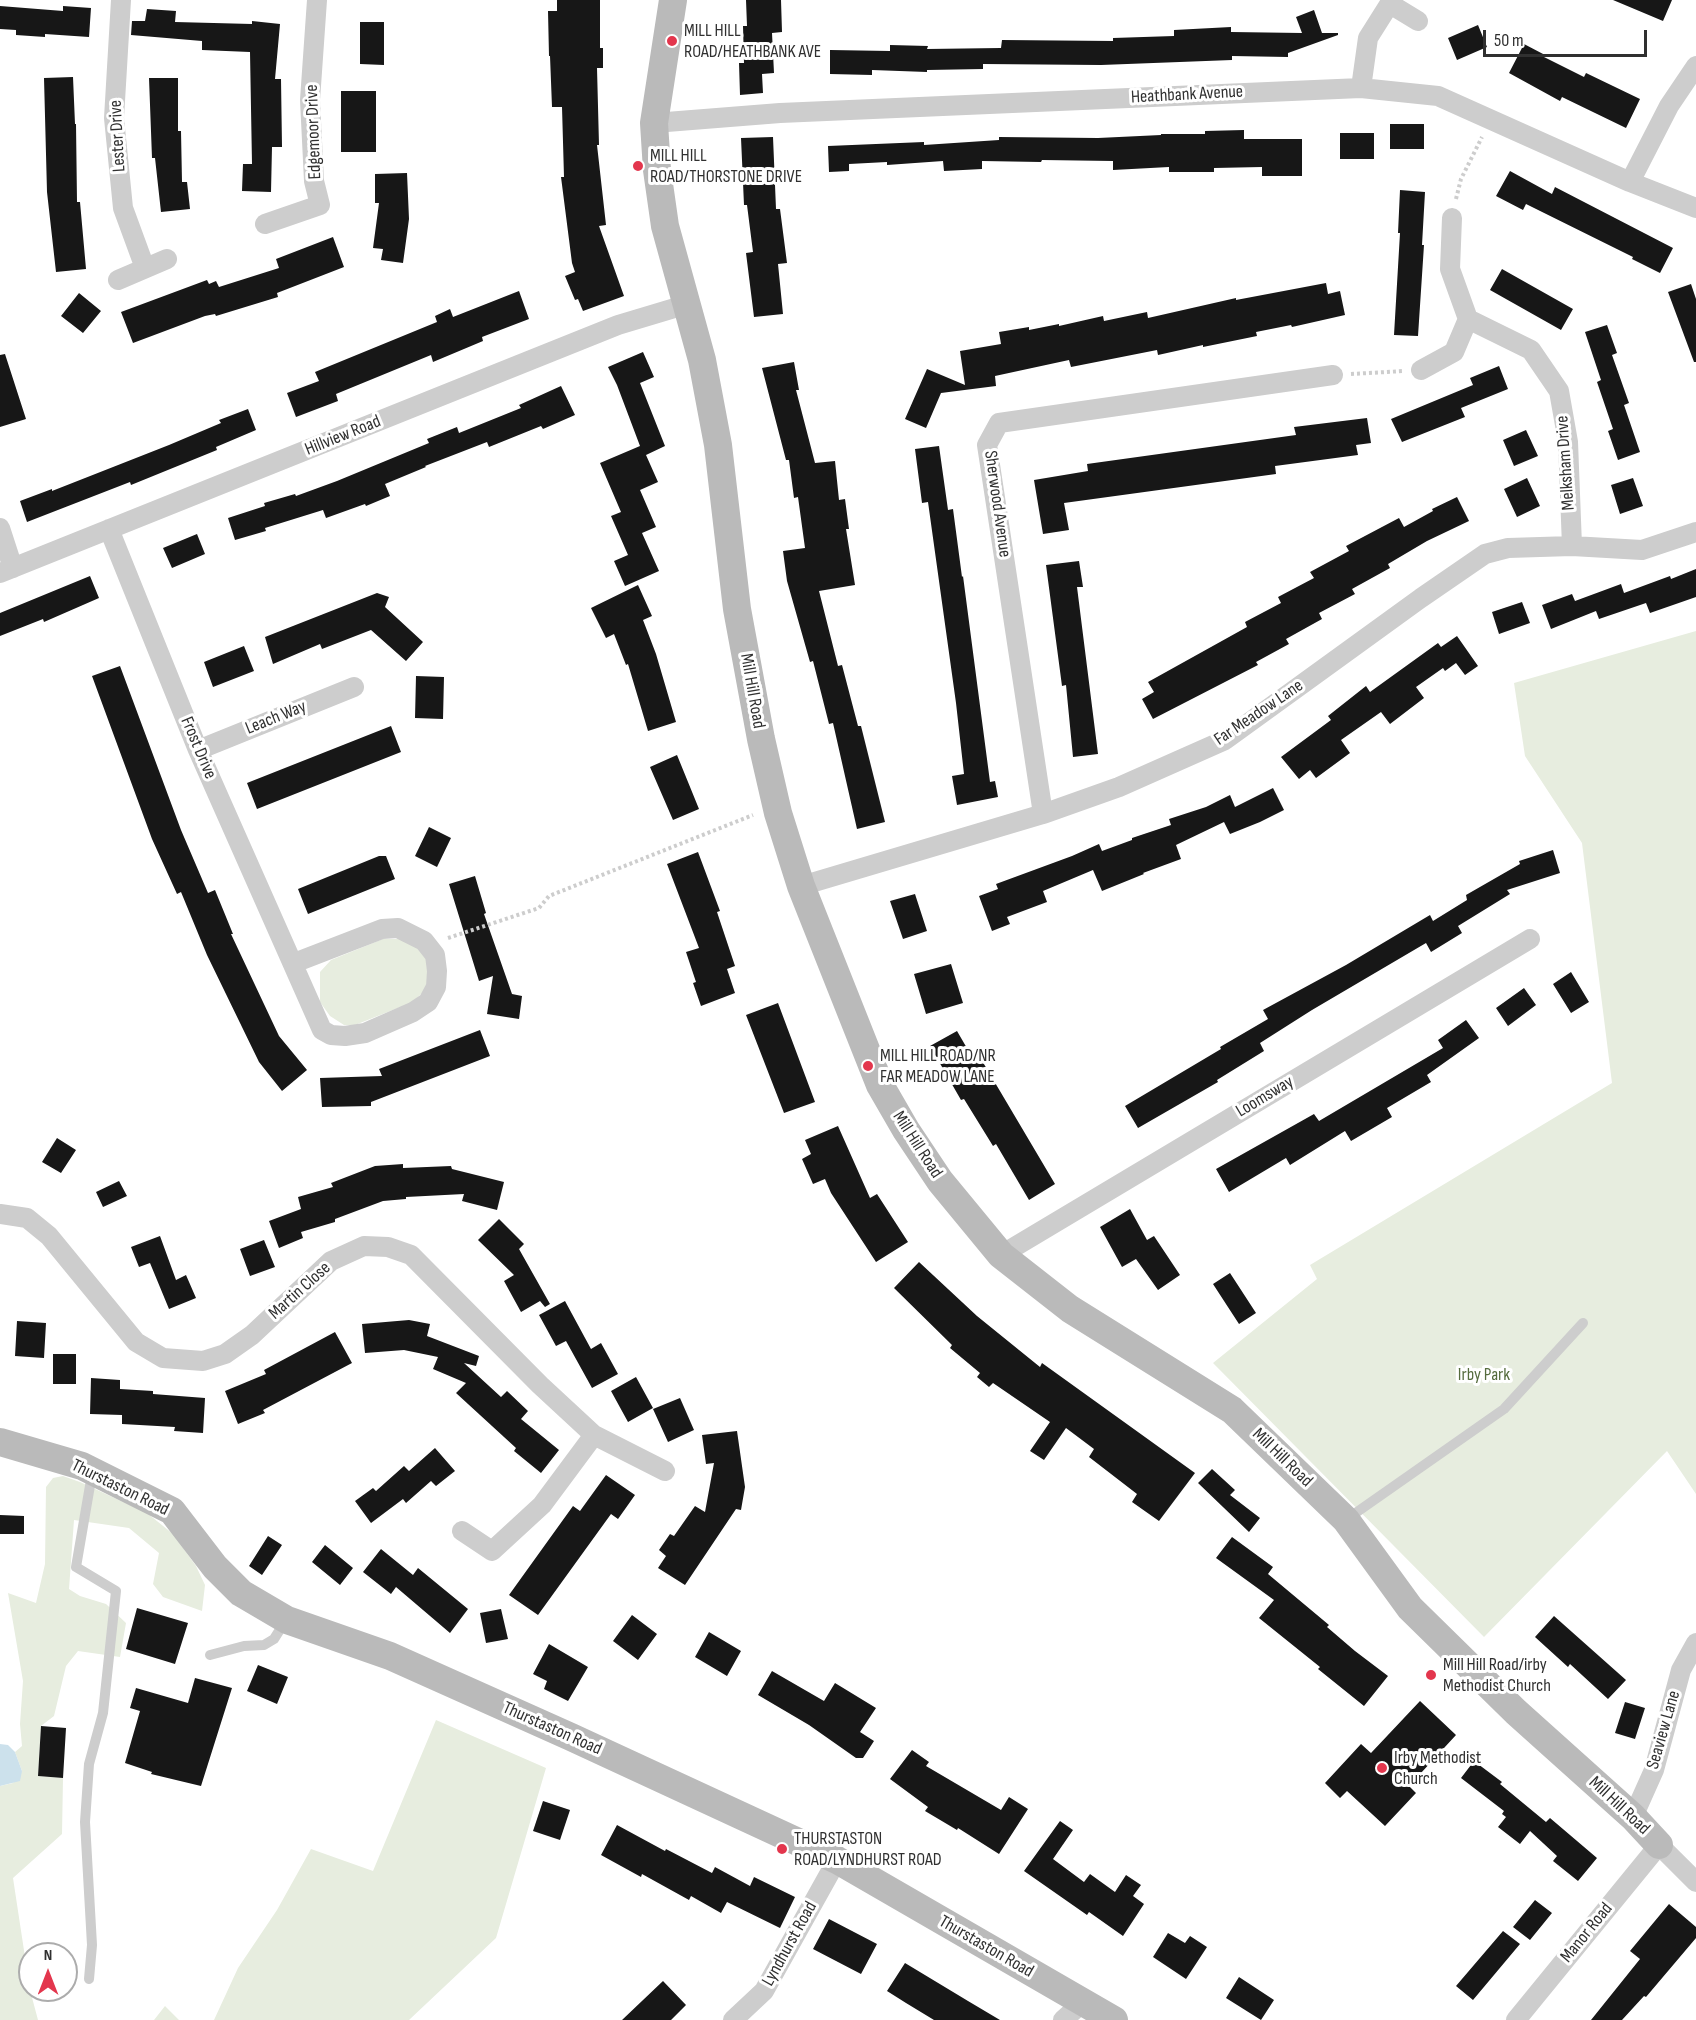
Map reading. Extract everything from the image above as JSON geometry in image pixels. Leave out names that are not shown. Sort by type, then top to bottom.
[{"type":"street","name":"Lester Drive","points":[[121,0],[114,118],[123,208],[145,268]]},
{"type":"street","name":"Edgemoor Drive","points":[[265,224],[320,205],[314,181],[310,100],[317,0]]},
{"type":"street","name":"Mill Hill Road","points":[[673,0],[654,123],[657,170],[665,226],[702,360],[718,445],[737,609],[761,739],[776,805],[801,886],[839,987],[880,1085],[906,1130],[940,1181],[1001,1255],[1070,1310],[1232,1410],[1346,1520],[1410,1608],[1525,1719],[1633,1817],[1696,1882]]},
{"type":"street","points":[[1361,88],[1368,38],[1391,2],[1418,21]]},
{"type":"street","points":[[1630,182],[1669,106],[1696,66]]},
{"type":"street","name":"Heathbank Avenue","points":[[654,123],[780,113],[1361,88],[1438,96],[1630,182],[1696,208]]},
{"type":"street","points":[[1421,370],[1454,352],[1468,319],[1450,269],[1452,218]]},
{"type":"street","points":[[118,280],[168,259]]},
{"type":"street","name":"Hillview Road","points":[[6,571],[618,325],[688,304]]},
{"type":"street","name":"Melksham Drive","points":[[1468,319],[1531,350],[1559,391],[1568,442],[1572,546]]},
{"type":"street","name":"Sherwood Avenue","points":[[1043,814],[987,445],[999,423],[1333,375]]},
{"type":"street","points":[[0,528],[6,571]]},
{"type":"street","name":"Frost Drive","points":[[109,529],[198,750],[322,1030],[332,1035],[345,1036],[365,1033],[413,1012],[428,1002],[436,987],[437,971],[435,955],[427,945]]},
{"type":"street","name":"Far Meadow Lane","points":[[801,886],[1043,814],[1119,787],[1225,740],[1421,598],[1485,555],[1508,548],[1572,546],[1642,550],[1696,532]]},
{"type":"street","name":"Leach Way","points":[[198,750],[354,687]]},
{"type":"street","points":[[294,963],[382,929],[398,928],[411,933],[427,945]]},
{"type":"street","name":"Loomsway","points":[[1001,1255],[1530,939]]},
{"type":"street","name":"Martin Close","points":[[0,1214],[27,1218],[49,1236],[136,1341],[163,1358],[202,1361],[225,1354],[252,1335],[331,1261],[363,1246],[388,1247],[411,1254],[540,1385],[594,1435],[665,1471]]},
{"type":"street","points":[[462,1531],[492,1551],[542,1505],[594,1435]]},
{"type":"street","name":"Thurstaston Road","points":[[0,1442],[92,1470],[172,1511],[215,1567],[241,1593],[287,1620],[390,1656],[837,1860],[1072,2011],[1114,2020]]},
{"type":"street","name":"Seaview Lane","points":[[1633,1817],[1654,1770],[1681,1670],[1696,1643]]},
{"type":"street","name":"Manor Road","points":[[1516,2020],[1659,1845]]},
{"type":"street","name":"Lyndhurst Road","points":[[733,2020],[764,1991],[837,1860]]},
{"type":"lane","points":[[1346,1520],[1504,1409],[1583,1323]]},
{"type":"lane","points":[[89,1979],[92,1945],[85,1822],[89,1764],[104,1713],[116,1591],[76,1567],[92,1470]]},
{"type":"lane","points":[[210,1655],[243,1646],[264,1645],[274,1639],[287,1620]]},
{"type":"path","points":[[1452,218],[1461,179],[1490,120]]},
{"type":"path","points":[[1333,375],[1421,370]]},
{"type":"path","points":[[427,945],[539,908],[549,896],[776,805]]},
{"type":"green space","name":"Irby Park","points":[[1696,631],[1696,1494],[1667,1451],[1484,1637],[1213,1363],[1317,1279],[1310,1265],[1612,1083],[1582,843],[1525,756],[1514,683]]},
{"type":"green space","points":[[383,939],[402,939],[418,948],[426,956],[428,981],[423,992],[413,1002],[355,1025],[344,1025],[330,1016],[320,1002],[320,972],[331,960]]},
{"type":"green space","points":[[63,1476],[80,1482],[147,1513],[173,1534],[196,1566],[205,1585],[202,1611],[163,1597],[153,1584],[159,1553],[129,1528],[74,1520],[69,1589],[80,1596],[106,1604],[126,1623],[120,1657],[78,1651],[66,1666],[54,1716],[41,1726],[38,1776],[63,1778],[62,1834],[13,1878],[23,1942],[18,1942],[18,2002],[33,2002],[38,2020],[0,2020],[0,1786],[13,1783],[22,1771],[15,1752],[22,1746],[20,1724],[23,1681],[8,1593],[36,1603],[45,1564],[46,1487],[53,1478]]},
{"type":"green space","points":[[436,1720],[546,1768],[496,1938],[409,2020],[214,2020],[238,1968],[277,1910],[311,1849],[373,1871]]},
{"type":"green space","points":[[165,2006],[179,2020],[154,2020]]},
{"type":"water","points":[[0,1744],[8,1745],[15,1752],[22,1771],[20,1781],[0,1786]]},
{"type":"building","points":[[557,0],[600,0],[600,48],[603,48],[603,68],[597,68],[599,145],[597,145],[606,225],[599,226],[624,296],[583,311],[578,299],[575,300],[565,276],[575,272],[561,177],[564,177],[562,107],[552,107],[548,11],[557,11]]},
{"type":"building","points":[[746,0],[781,0],[782,32],[772,33],[774,73],[762,74],[763,93],[740,95],[739,63],[744,63],[743,26],[747,26]]},
{"type":"building","points":[[1613,0],[1672,0],[1663,21]]},
{"type":"building","points":[[0,6],[63,11],[63,6],[91,8],[89,37],[16,35],[16,30],[0,29]]},
{"type":"building","points":[[147,9],[176,11],[175,22],[252,24],[252,21],[280,24],[275,79],[281,79],[282,147],[272,147],[271,192],[242,191],[243,164],[252,164],[250,52],[202,50],[202,41],[131,35],[132,21],[145,21]]},
{"type":"building","points":[[1314,10],[1322,33],[1338,33],[1338,35],[1288,53],[1288,57],[1232,56],[1232,60],[1101,65],[983,64],[983,69],[927,70],[927,72],[872,70],[872,75],[830,74],[830,50],[890,51],[890,45],[928,46],[927,49],[1001,48],[1002,40],[1113,41],[1113,38],[1174,36],[1174,30],[1231,27],[1231,32],[1302,33],[1296,17]]},
{"type":"building","points":[[360,22],[384,22],[384,65],[360,64]]},
{"type":"building","points":[[1478,25],[1487,47],[1457,60],[1448,38]]},
{"type":"building","points":[[1524,44],[1584,77],[1586,73],[1640,99],[1626,128],[1562,97],[1560,101],[1509,73]]},
{"type":"building","points":[[73,77],[77,202],[80,202],[86,269],[56,272],[47,192],[44,78]]},
{"type":"building","points":[[149,78],[178,78],[178,131],[181,131],[182,182],[187,182],[190,209],[161,212],[155,158],[152,158]]},
{"type":"building","points":[[341,91],[376,91],[376,152],[341,152]]},
{"type":"building","points":[[1390,124],[1424,124],[1424,149],[1390,149]]},
{"type":"building","points":[[1244,130],[1244,139],[1302,139],[1302,176],[1262,176],[1262,167],[1214,168],[1214,172],[1169,172],[1169,167],[1113,170],[1113,161],[1042,160],[1041,162],[982,161],[982,169],[944,171],[943,161],[887,165],[887,162],[849,164],[849,171],[829,172],[828,146],[924,142],[924,145],[999,140],[999,137],[1098,138],[1205,134],[1205,131]]},
{"type":"building","points":[[1340,133],[1374,133],[1374,159],[1340,159]]},
{"type":"building","points":[[773,137],[776,209],[780,209],[787,263],[778,264],[783,314],[754,317],[746,253],[753,252],[747,205],[744,205],[741,138]]},
{"type":"building","points":[[1510,171],[1552,194],[1555,187],[1673,248],[1660,273],[1632,259],[1633,257],[1526,204],[1523,210],[1496,196]]},
{"type":"building","points":[[407,173],[409,219],[403,263],[381,260],[383,249],[373,248],[379,203],[375,203],[375,174]]},
{"type":"building","points":[[1400,190],[1425,192],[1418,336],[1394,335]]},
{"type":"building","points":[[333,237],[344,267],[277,293],[278,297],[216,316],[215,314],[205,316],[133,343],[121,312],[207,280],[209,284],[216,281],[219,287],[279,268],[276,259]]},
{"type":"building","points":[[1502,269],[1573,309],[1561,330],[1490,290]]},
{"type":"building","points":[[1326,283],[1328,294],[1340,291],[1345,315],[1292,327],[1291,325],[1256,332],[1257,336],[1158,355],[1157,350],[1071,367],[1069,360],[995,376],[996,386],[941,393],[926,428],[905,419],[927,369],[965,385],[960,351],[1001,344],[999,332],[1029,327],[1029,330],[1059,324],[1059,326],[1103,316],[1104,321],[1147,312],[1148,318],[1236,298],[1236,300]]},
{"type":"building","points":[[1691,284],[1696,299],[1696,362],[1694,362],[1668,292]]},
{"type":"building","points":[[519,291],[529,319],[482,337],[483,341],[433,362],[431,355],[336,394],[338,401],[296,417],[287,393],[319,381],[315,372],[437,322],[435,316],[450,309],[453,317]]},
{"type":"building","points":[[79,293],[101,311],[83,333],[61,316]]},
{"type":"building","points":[[1607,325],[1617,353],[1612,355],[1629,403],[1624,405],[1640,452],[1618,460],[1608,431],[1613,429],[1597,382],[1601,380],[1585,332]]},
{"type":"building","points":[[643,352],[654,377],[640,383],[665,446],[646,455],[658,482],[640,490],[656,527],[642,533],[659,571],[625,586],[614,561],[628,555],[611,516],[621,512],[600,463],[640,446],[608,367]]},
{"type":"building","points":[[5,354],[26,419],[0,427],[0,355]]},
{"type":"building","points":[[794,362],[799,390],[796,390],[815,463],[835,461],[839,500],[845,499],[849,529],[846,529],[855,585],[819,591],[838,666],[842,665],[858,726],[861,726],[885,822],[857,829],[833,723],[829,724],[813,661],[810,662],[787,581],[783,551],[805,548],[798,497],[794,498],[789,460],[786,460],[762,368]]},
{"type":"building","points":[[1499,366],[1508,389],[1461,408],[1465,417],[1402,442],[1391,419],[1473,385],[1470,378]]},
{"type":"building","points":[[561,386],[575,415],[543,429],[541,426],[489,447],[487,442],[425,466],[385,484],[390,496],[366,506],[365,504],[326,518],[323,510],[235,540],[228,518],[265,506],[264,503],[295,494],[296,496],[337,481],[429,443],[427,439],[457,427],[459,433],[521,408],[519,405]]},
{"type":"building","points":[[248,409],[256,430],[216,447],[217,450],[131,485],[130,482],[27,522],[20,501],[52,489],[52,491],[169,445],[221,423],[219,420]]},
{"type":"building","points":[[1367,418],[1371,443],[1356,445],[1358,455],[1275,466],[1276,474],[1064,503],[1069,530],[1043,534],[1034,480],[1088,471],[1087,464],[1296,435],[1294,427]]},
{"type":"building","points":[[1526,430],[1538,456],[1514,466],[1503,440]]},
{"type":"building","points":[[939,446],[948,510],[953,509],[990,782],[995,781],[998,797],[957,805],[952,776],[964,774],[956,703],[928,502],[922,503],[915,449]]},
{"type":"building","points":[[1527,478],[1540,506],[1517,517],[1504,489]]},
{"type":"building","points":[[1633,478],[1643,506],[1620,514],[1611,485]]},
{"type":"building","points":[[1457,497],[1469,521],[1427,541],[1388,564],[1390,568],[1352,589],[1355,594],[1319,613],[1322,619],[1286,639],[1289,644],[1256,662],[1258,665],[1153,719],[1142,699],[1154,692],[1148,682],[1247,627],[1245,622],[1281,603],[1278,597],[1314,578],[1310,572],[1349,551],[1346,546],[1399,518],[1404,527],[1433,511],[1432,509]]},
{"type":"building","points":[[197,534],[205,554],[172,568],[163,548]]},
{"type":"building","points":[[1079,561],[1083,587],[1077,587],[1098,754],[1073,757],[1066,685],[1062,686],[1046,565]]},
{"type":"building","points":[[1696,569],[1696,597],[1650,613],[1646,603],[1599,619],[1596,611],[1551,629],[1542,605],[1572,594],[1575,601],[1621,584],[1624,593]]},
{"type":"building","points":[[90,576],[99,598],[44,622],[43,619],[0,636],[0,613]]},
{"type":"building","points":[[638,585],[652,616],[643,620],[656,654],[676,722],[648,731],[628,664],[626,665],[614,634],[606,638],[591,608]]},
{"type":"building","points":[[377,593],[389,597],[385,607],[423,642],[406,661],[371,630],[322,649],[320,644],[273,664],[265,637]]},
{"type":"building","points":[[1522,602],[1530,623],[1499,634],[1492,612]]},
{"type":"building","points":[[1457,636],[1478,666],[1465,675],[1456,663],[1445,671],[1443,668],[1416,687],[1424,698],[1390,724],[1381,712],[1341,740],[1350,753],[1316,778],[1310,770],[1299,779],[1281,757],[1331,720],[1328,716],[1366,686],[1370,692],[1438,643],[1441,647]]},
{"type":"building","points":[[244,646],[254,671],[213,687],[204,662]]},
{"type":"building","points":[[120,666],[181,830],[208,893],[215,890],[233,934],[231,934],[279,1036],[307,1070],[282,1091],[259,1062],[207,955],[181,892],[177,894],[152,839],[92,676]]},
{"type":"building","points":[[416,676],[444,677],[443,719],[415,718]]},
{"type":"building","points":[[391,726],[401,752],[257,809],[247,783]]},
{"type":"building","points":[[677,755],[699,809],[673,820],[650,767]]},
{"type":"building","points":[[1273,788],[1284,810],[1230,834],[1224,822],[1176,845],[1181,859],[1102,891],[1093,870],[1043,891],[1047,902],[1007,917],[1010,924],[992,931],[979,896],[998,889],[996,884],[1099,844],[1102,851],[1132,840],[1132,838],[1171,825],[1169,819],[1206,807],[1230,795],[1235,807]]},
{"type":"building","points":[[429,827],[451,838],[437,867],[415,856]]},
{"type":"building","points":[[1553,850],[1560,873],[1507,890],[1510,894],[1458,926],[1462,933],[1431,952],[1426,943],[1312,1010],[1260,1043],[1264,1051],[1217,1080],[1218,1082],[1138,1128],[1125,1106],[1268,1019],[1263,1010],[1346,965],[1430,915],[1433,921],[1467,900],[1466,895],[1520,864],[1519,861]]},
{"type":"building","points":[[698,852],[720,911],[717,912],[735,966],[727,969],[735,993],[701,1006],[686,952],[699,948],[667,864]]},
{"type":"building","points":[[379,856],[386,856],[395,879],[308,914],[298,889]]},
{"type":"building","points":[[475,876],[486,913],[484,914],[512,994],[522,996],[519,1019],[487,1014],[493,976],[479,981],[449,884]]},
{"type":"building","points":[[915,894],[927,931],[903,939],[890,901]]},
{"type":"building","points":[[951,964],[963,1003],[926,1014],[914,974]]},
{"type":"building","points":[[1571,972],[1589,1002],[1571,1013],[1553,984]]},
{"type":"building","points":[[1524,988],[1536,1005],[1508,1026],[1496,1008]]},
{"type":"building","points":[[778,1003],[815,1102],[784,1113],[746,1015]]},
{"type":"building","points":[[1466,1020],[1479,1038],[1427,1075],[1431,1082],[1387,1108],[1392,1117],[1351,1141],[1345,1131],[1290,1165],[1286,1158],[1229,1192],[1216,1169],[1314,1114],[1319,1121],[1443,1048],[1438,1040]]},
{"type":"building","points":[[480,1030],[490,1056],[371,1102],[371,1106],[322,1107],[320,1078],[382,1076],[379,1069]]},
{"type":"building","points":[[957,1031],[975,1062],[981,1059],[1055,1184],[1029,1200],[996,1144],[993,1146],[964,1099],[961,1100],[930,1046]]},
{"type":"building","points":[[838,1126],[870,1198],[877,1194],[908,1242],[876,1262],[831,1193],[825,1179],[813,1184],[802,1159],[811,1154],[805,1140]]},
{"type":"building","points":[[57,1138],[76,1150],[61,1173],[42,1162]]},
{"type":"building","points":[[403,1164],[403,1168],[451,1166],[452,1169],[504,1182],[497,1210],[462,1201],[464,1194],[406,1197],[406,1199],[383,1201],[335,1219],[335,1222],[301,1232],[303,1238],[279,1248],[269,1221],[301,1209],[298,1197],[333,1187],[331,1183],[375,1166]]},
{"type":"building","points":[[119,1181],[127,1196],[103,1207],[96,1192]]},
{"type":"building","points":[[1130,1209],[1147,1240],[1154,1236],[1180,1275],[1158,1290],[1136,1259],[1122,1267],[1100,1227]]},
{"type":"building","points":[[499,1219],[524,1244],[519,1249],[550,1304],[545,1307],[540,1301],[521,1312],[504,1281],[514,1275],[478,1240]]},
{"type":"building","points":[[160,1236],[176,1280],[186,1275],[196,1298],[169,1309],[150,1263],[139,1267],[131,1247]]},
{"type":"building","points":[[264,1240],[275,1267],[250,1276],[240,1249]]},
{"type":"building","points":[[919,1262],[977,1316],[1040,1367],[1042,1363],[1195,1473],[1159,1521],[1132,1502],[1137,1494],[1089,1457],[1094,1449],[1066,1428],[1044,1460],[1030,1451],[1050,1422],[993,1383],[989,1387],[977,1377],[980,1373],[950,1348],[952,1345],[894,1288]]},
{"type":"building","points":[[1230,1273],[1256,1313],[1239,1324],[1213,1284]]},
{"type":"building","points":[[565,1301],[591,1349],[601,1343],[618,1374],[592,1388],[566,1341],[556,1346],[539,1315]]},
{"type":"building","points":[[409,1320],[430,1324],[427,1336],[479,1356],[476,1366],[464,1363],[501,1397],[507,1391],[528,1411],[521,1419],[559,1450],[541,1473],[514,1451],[516,1448],[456,1393],[466,1383],[433,1369],[438,1357],[404,1350],[365,1353],[362,1324]]},
{"type":"building","points":[[17,1321],[46,1323],[44,1358],[15,1356]]},
{"type":"building","points":[[335,1332],[352,1363],[263,1410],[265,1413],[238,1424],[225,1391],[266,1374],[264,1370]]},
{"type":"building","points":[[53,1354],[76,1354],[76,1384],[53,1384]]},
{"type":"building","points":[[636,1377],[653,1408],[628,1422],[611,1391]]},
{"type":"building","points":[[91,1378],[120,1380],[120,1389],[205,1398],[203,1433],[174,1431],[175,1427],[122,1424],[122,1415],[90,1414]]},
{"type":"building","points":[[680,1398],[694,1430],[668,1442],[653,1409]]},
{"type":"building","points":[[737,1431],[745,1487],[741,1510],[736,1509],[685,1585],[658,1568],[666,1556],[659,1550],[670,1534],[674,1536],[695,1506],[705,1512],[714,1463],[706,1464],[702,1435]]},
{"type":"building","points":[[435,1448],[455,1471],[436,1486],[431,1481],[406,1503],[403,1499],[371,1523],[355,1501],[373,1488],[376,1491],[404,1466],[409,1471]]},
{"type":"building","points":[[1212,1469],[1235,1490],[1230,1495],[1260,1518],[1249,1532],[1198,1483]]},
{"type":"building","points":[[606,1475],[635,1495],[618,1519],[611,1514],[538,1615],[509,1595],[573,1506],[580,1511]]},
{"type":"building","points":[[0,1515],[24,1516],[24,1534],[0,1534]]},
{"type":"building","points":[[268,1536],[282,1545],[262,1575],[249,1566]]},
{"type":"building","points":[[1232,1537],[1273,1567],[1268,1574],[1329,1625],[1327,1627],[1355,1651],[1388,1676],[1364,1706],[1259,1618],[1274,1600],[1216,1558]]},
{"type":"building","points":[[325,1545],[353,1568],[340,1585],[312,1562]]},
{"type":"building","points":[[381,1549],[413,1575],[418,1568],[468,1609],[450,1633],[396,1587],[391,1594],[363,1572]]},
{"type":"building","points":[[137,1608],[188,1623],[175,1664],[126,1649]]},
{"type":"building","points":[[501,1609],[508,1639],[486,1643],[480,1613]]},
{"type":"building","points":[[632,1615],[657,1634],[638,1660],[613,1641]]},
{"type":"building","points":[[1554,1616],[1626,1680],[1608,1699],[1570,1664],[1568,1667],[1535,1637]]},
{"type":"building","points":[[709,1632],[741,1651],[727,1676],[695,1657]]},
{"type":"building","points":[[549,1644],[588,1667],[568,1701],[544,1689],[547,1681],[533,1674]]},
{"type":"building","points":[[258,1665],[288,1677],[277,1704],[247,1691]]},
{"type":"building","points":[[772,1671],[824,1701],[835,1683],[876,1708],[860,1732],[874,1741],[863,1758],[856,1758],[809,1725],[758,1695]]},
{"type":"building","points":[[195,1678],[232,1688],[201,1786],[151,1774],[152,1772],[125,1763],[140,1711],[130,1708],[136,1688],[188,1703]]},
{"type":"building","name":"Irby Methodist Church","points":[[1420,1701],[1456,1735],[1409,1786],[1416,1793],[1385,1826],[1347,1791],[1340,1798],[1325,1783],[1361,1744],[1371,1753]]},
{"type":"building","points":[[1625,1702],[1645,1708],[1635,1739],[1615,1733]]},
{"type":"building","points":[[41,1726],[66,1728],[63,1778],[38,1776]]},
{"type":"building","points":[[912,1750],[929,1762],[926,1766],[1001,1810],[1009,1797],[1028,1809],[999,1854],[958,1828],[957,1830],[925,1811],[928,1807],[890,1779]]},
{"type":"building","points":[[1474,1761],[1502,1782],[1500,1784],[1546,1822],[1550,1818],[1597,1858],[1578,1881],[1553,1861],[1557,1856],[1530,1831],[1520,1844],[1498,1827],[1506,1817],[1502,1814],[1504,1811],[1461,1778]]},
{"type":"building","points":[[543,1801],[570,1810],[560,1840],[533,1831]]},
{"type":"building","points":[[1060,1821],[1073,1830],[1053,1859],[1084,1882],[1090,1874],[1115,1892],[1126,1875],[1141,1885],[1133,1896],[1144,1904],[1123,1936],[1089,1912],[1087,1915],[1024,1871]]},
{"type":"building","points":[[617,1825],[712,1873],[715,1867],[750,1886],[754,1877],[795,1897],[780,1928],[727,1902],[721,1913],[691,1896],[689,1900],[601,1855]]},
{"type":"building","points":[[1535,1900],[1552,1913],[1530,1940],[1513,1927]]},
{"type":"building","points":[[1669,1904],[1696,1927],[1696,1938],[1646,1997],[1644,1996],[1622,2020],[1591,2020],[1640,1959],[1630,1951]]},
{"type":"building","points":[[829,1919],[877,1944],[861,1974],[813,1949]]},
{"type":"building","points":[[1503,1931],[1520,1944],[1473,2000],[1456,1986]]},
{"type":"building","points":[[1168,1933],[1185,1943],[1190,1936],[1207,1947],[1186,1979],[1153,1957]]},
{"type":"building","points":[[905,1963],[1000,2020],[934,2020],[887,1991]]},
{"type":"building","points":[[1239,1977],[1274,2000],[1261,2020],[1226,1998]]},
{"type":"building","points":[[663,1981],[686,2005],[671,2020],[622,2020]]},
{"type":"place","name":"MILL HILL ROAD/HEATHBANK AVE","points":[[672,41]]},
{"type":"place","name":"MILL HILL ROAD/THORSTONE DRIVE","points":[[638,166]]},
{"type":"place","name":"MILL HILL ROAD/NR FAR MEADOW LANE","points":[[868,1066]]},
{"type":"place","name":"Mill Hill Road/irby Methodist Church","points":[[1431,1675]]},
{"type":"place","name":"Irby Methodist Church","points":[[1382,1768]]},
{"type":"place","name":"THURSTASTON ROAD/LYNDHURST ROAD","points":[[782,1849]]}]
